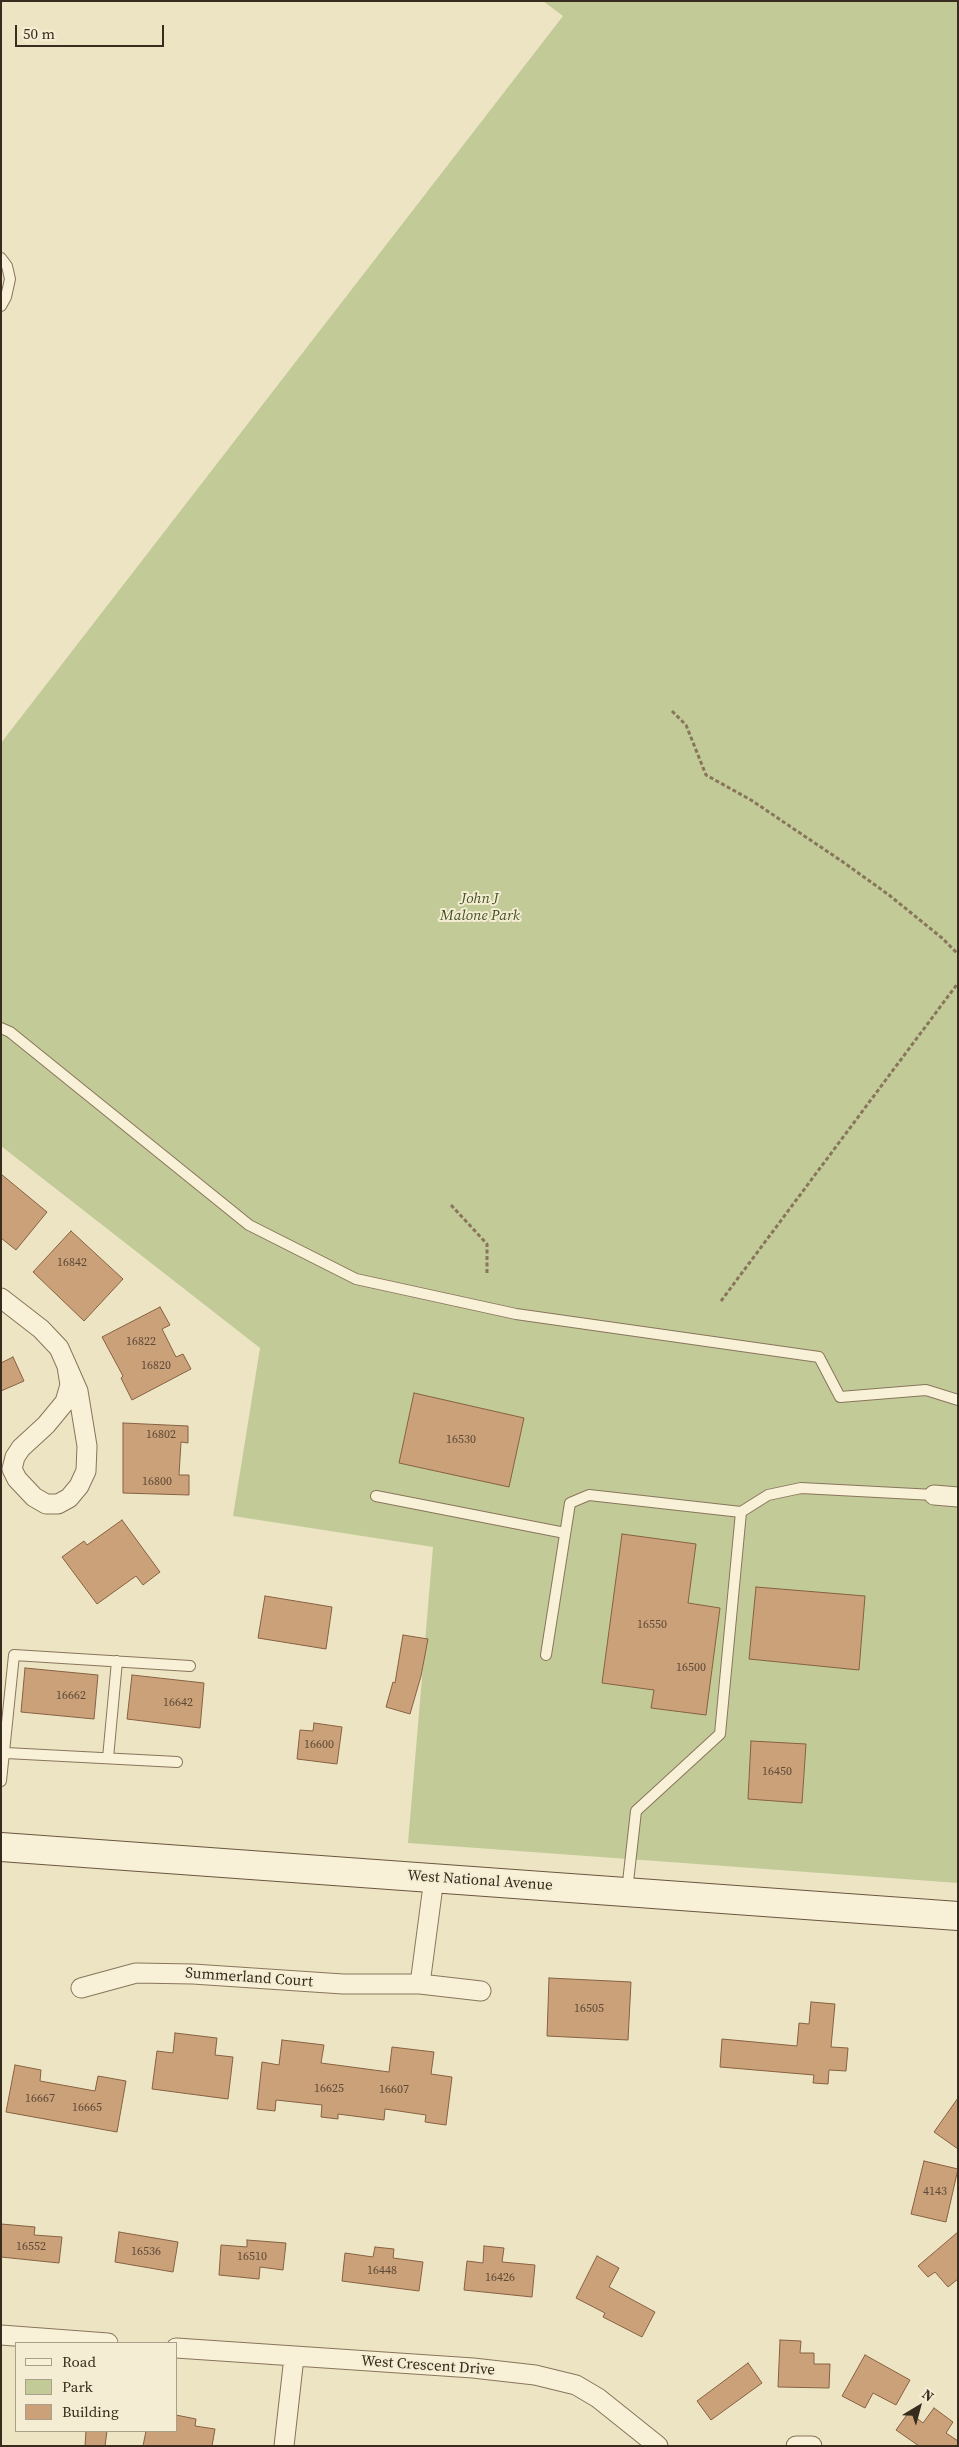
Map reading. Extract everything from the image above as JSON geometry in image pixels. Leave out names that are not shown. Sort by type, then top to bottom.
[{"type":"main road","name":"West National Avenue","points":[[1,1847],[958,1916]]},
{"type":"street","points":[[1,1298],[41,1329],[59,1348],[67,1366],[78,1392],[87,1446],[86,1472],[80,1486],[69,1498],[58,1504],[46,1504],[34,1497],[17,1478],[12,1469],[15,1457],[21,1448],[46,1425],[65,1402],[70,1385],[67,1366]]},
{"type":"street","points":[[934,1495],[958,1497]]},
{"type":"street","points":[[420,1984],[434,1878]]},
{"type":"street","name":"Summerland Court","points":[[81,1988],[136,1973],[193,1974],[343,1984],[420,1984],[481,1991]]},
{"type":"street","points":[[1,2335],[95,2342]]},
{"type":"street","name":"West Crescent Drive","points":[[178,2348],[473,2368],[536,2375],[576,2385],[598,2398],[658,2446]]},
{"type":"street","points":[[284,2446],[294,2357]]},
{"type":"street","points":[[796,2446],[812,2446]]},
{"type":"lane","points":[[1,258],[7,266],[10,279],[6,298],[1,306]]},
{"type":"lane","points":[[1,1028],[10,1032],[249,1225],[356,1279],[516,1314],[819,1357],[840,1397],[926,1390],[958,1400]]},
{"type":"lane","points":[[546,1655],[570,1503],[589,1496],[742,1512],[768,1495],[801,1488],[934,1495]]},
{"type":"lane","points":[[376,1496],[565,1533]]},
{"type":"lane","points":[[626,1892],[636,1811],[720,1734],[742,1512]]},
{"type":"lane","points":[[1,1781],[6,1753],[14,1654],[190,1666]]},
{"type":"lane","points":[[108,1758],[117,1661]]},
{"type":"lane","points":[[6,1753],[177,1762]]},
{"type":"path","points":[[672,711],[686,725],[706,775],[751,800],[843,862],[889,895],[942,938],[958,954]]},
{"type":"path","points":[[721,1301],[958,983]]},
{"type":"path","points":[[451,1205],[487,1244],[488,1273]]},
{"type":"green space","name":"John J Malone Park","points":[[543,1],[958,1],[958,1883],[408,1843],[433,1547],[233,1516],[260,1348],[1,1146],[1,743],[563,16]]},
{"type":"building","points":[[1,1174],[47,1212],[16,1250],[1,1238]]},
{"type":"building","points":[[71,1231],[123,1279],[84,1321],[33,1272]]},
{"type":"building","points":[[160,1307],[170,1325],[162,1329],[176,1357],[183,1354],[191,1369],[132,1400],[121,1378],[123,1376],[102,1337]]},
{"type":"building","points":[[13,1357],[24,1381],[1,1391],[1,1363]]},
{"type":"building","points":[[414,1393],[524,1418],[509,1487],[399,1463]]},
{"type":"building","points":[[123,1423],[188,1426],[188,1443],[181,1442],[179,1475],[189,1475],[189,1495],[123,1493]]},
{"type":"building","points":[[122,1520],[160,1572],[143,1585],[136,1576],[97,1604],[62,1557],[84,1541],[87,1545]]},
{"type":"building","points":[[622,1534],[696,1544],[688,1603],[720,1608],[706,1715],[651,1708],[654,1690],[602,1683]]},
{"type":"building","points":[[756,1587],[865,1596],[859,1670],[749,1659]]},
{"type":"building","points":[[265,1596],[332,1607],[326,1649],[258,1638]]},
{"type":"building","points":[[403,1635],[428,1639],[421,1676],[410,1714],[386,1707],[393,1682],[395,1683]]},
{"type":"building","points":[[25,1668],[98,1675],[94,1719],[21,1712]]},
{"type":"building","points":[[132,1675],[204,1683],[200,1728],[127,1719]]},
{"type":"building","points":[[314,1723],[342,1727],[337,1764],[297,1759],[300,1730],[313,1731]]},
{"type":"building","points":[[751,1741],[806,1744],[802,1803],[748,1799]]},
{"type":"building","points":[[549,1978],[631,1982],[628,2040],[547,2036]]},
{"type":"building","points":[[811,2002],[835,2004],[831,2047],[848,2048],[846,2071],[829,2070],[828,2084],[813,2083],[814,2075],[720,2067],[722,2039],[797,2046],[799,2023],[809,2024]]},
{"type":"building","points":[[175,2033],[217,2038],[215,2055],[233,2057],[228,2099],[152,2089],[157,2051],[173,2053]]},
{"type":"building","points":[[282,2040],[324,2045],[321,2063],[389,2072],[392,2047],[434,2052],[431,2074],[452,2077],[446,2125],[425,2122],[426,2115],[385,2109],[384,2120],[338,2114],[338,2119],[321,2117],[322,2105],[276,2100],[275,2111],[257,2109],[262,2062],[279,2065]]},
{"type":"building","points":[[15,2065],[41,2070],[40,2081],[95,2091],[98,2076],[126,2081],[117,2132],[6,2112]]},
{"type":"building","points":[[958,2098],[958,2149],[934,2132]]},
{"type":"building","points":[[924,2161],[958,2169],[946,2222],[911,2214]]},
{"type":"building","points":[[1,2224],[35,2227],[34,2235],[62,2237],[59,2263],[1,2257]]},
{"type":"building","points":[[119,2232],[178,2242],[173,2272],[115,2262]]},
{"type":"building","points":[[958,2232],[958,2279],[948,2287],[935,2272],[928,2277],[918,2266]]},
{"type":"building","points":[[247,2240],[286,2243],[283,2270],[260,2267],[259,2279],[219,2275],[221,2245],[247,2247]]},
{"type":"building","points":[[484,2246],[504,2248],[502,2262],[535,2265],[532,2297],[464,2290],[467,2261],[483,2263]]},
{"type":"building","points":[[375,2247],[394,2249],[393,2258],[423,2262],[419,2291],[342,2281],[345,2253],[373,2257]]},
{"type":"building","points":[[597,2256],[619,2268],[609,2287],[655,2312],[642,2337],[603,2317],[605,2313],[576,2298]]},
{"type":"building","points":[[780,2340],[801,2341],[800,2353],[814,2353],[814,2364],[830,2364],[829,2388],[778,2387]]},
{"type":"building","points":[[865,2355],[910,2380],[896,2405],[873,2393],[865,2408],[842,2396]]},
{"type":"building","points":[[748,2363],[762,2383],[711,2420],[697,2401]]},
{"type":"building","points":[[934,2408],[953,2422],[946,2433],[958,2441],[958,2446],[919,2446],[896,2430],[909,2412],[923,2423]]},
{"type":"building","points":[[178,2415],[196,2419],[195,2426],[215,2429],[212,2446],[143,2446],[146,2432],[178,2432]]},
{"type":"building","points":[[86,2432],[107,2432],[105,2446],[85,2446]]}]
